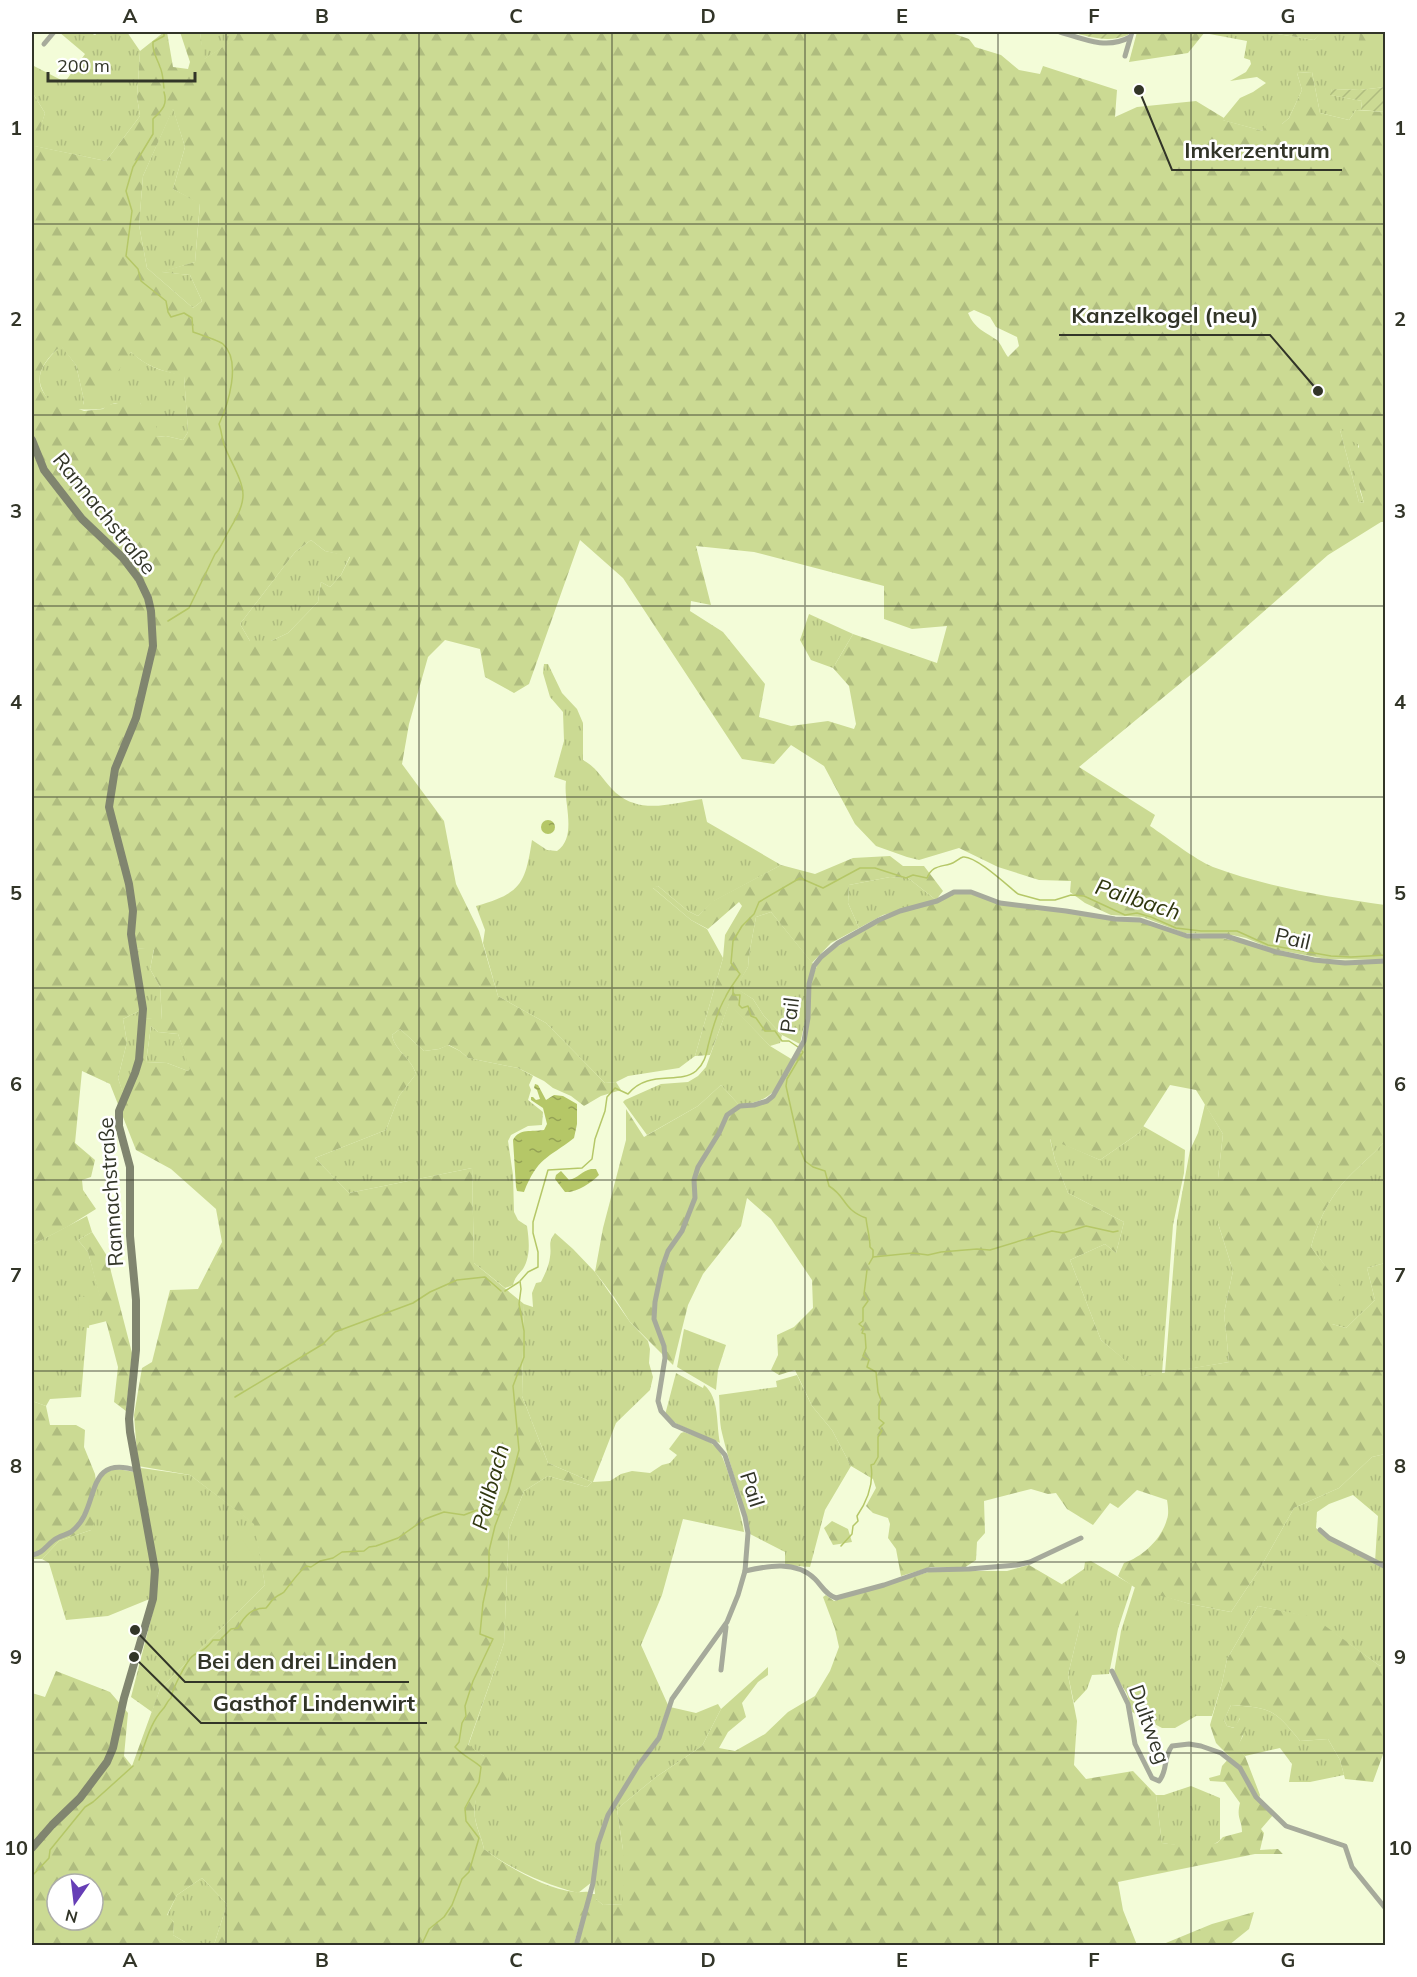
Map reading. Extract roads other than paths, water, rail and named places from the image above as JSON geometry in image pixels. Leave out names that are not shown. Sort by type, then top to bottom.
[{"type":"street","points":[[44,44],[54,32]]},
{"type":"street","points":[[1060,32],[1106,44],[1123,41],[1131,34]]},
{"type":"street","points":[[1125,56],[1131,34]]},
{"type":"street","name":"Rannachstraße","points":[[32,440],[44,470],[82,519],[123,558],[139,579],[151,611],[153,646],[136,718],[115,769],[109,807],[129,884],[133,911],[131,934],[143,1009],[139,1060],[119,1111],[119,1126],[130,1167],[130,1236],[136,1288],[136,1350],[129,1419],[136,1470],[154,1558],[155,1592],[107,1762],[80,1798],[49,1827],[32,1848]]},
{"type":"street","name":"Pail","points":[[576,1946],[593,1883],[598,1844],[608,1815],[638,1766],[659,1738],[672,1698],[727,1622],[736,1602],[745,1571],[748,1533],[725,1455],[714,1442],[674,1425],[661,1411],[658,1401],[665,1358],[664,1346],[654,1319],[662,1268],[668,1251],[682,1231],[695,1198],[694,1180],[698,1167],[719,1133],[727,1114],[740,1106],[754,1105],[767,1101],[773,1096],[804,1041],[808,1018],[809,984],[814,966],[826,951],[879,920],[900,911],[937,901],[949,893],[962,891],[1000,903],[1115,919],[1140,920],[1187,936],[1236,938],[1276,952],[1314,960],[1345,963],[1386,961]]},
{"type":"street","points":[[32,1555],[38,1555],[52,1542],[72,1531],[90,1504],[97,1480],[103,1472],[114,1466],[136,1470]]},
{"type":"street","points":[[1320,1530],[1329,1538],[1386,1567]]},
{"type":"street","points":[[745,1571],[768,1566],[801,1569],[814,1577],[829,1595],[836,1598],[927,1570],[969,1569],[1030,1562],[1081,1538]]},
{"type":"street","name":"Pail","points":[[721,1670],[727,1622]]},
{"type":"street","name":"Dultweg","points":[[1112,1671],[1128,1704],[1135,1744],[1152,1778],[1159,1781],[1162,1777],[1166,1757],[1172,1746],[1189,1744],[1221,1753],[1240,1768],[1256,1797],[1286,1826],[1345,1846],[1352,1867],[1386,1909]]},
{"type":"water","points":[[545,820],[551,820],[555,827],[551,834],[545,834],[541,830],[541,824]]},
{"type":"water","points":[[535,1084],[538,1085],[546,1100],[554,1095],[563,1096],[577,1104],[577,1124],[574,1138],[539,1165],[524,1192],[517,1191],[516,1187],[513,1140],[522,1132],[544,1130],[547,1124],[543,1108],[531,1100],[531,1097],[536,1100],[540,1099],[534,1088]]},
{"type":"water","points":[[591,1169],[596,1169],[599,1175],[574,1191],[565,1192],[555,1179],[561,1171],[569,1180]]},
{"type":"waterway","points":[[164,32],[164,36],[153,42],[153,46],[162,72],[164,88]]},
{"type":"waterway","points":[[164,92],[165,104],[153,119],[153,134],[133,167],[126,191],[132,211],[126,256],[138,269],[141,281],[166,301],[171,317],[184,313],[192,318],[193,332],[223,344],[229,352],[232,361],[231,383],[219,424],[224,445],[239,477],[243,495],[237,516],[215,554],[189,608],[168,621]]},
{"type":"waterway","name":"Pailbach","points":[[421,1946],[429,1929],[444,1917],[452,1905],[462,1879],[469,1872],[479,1838],[466,1821],[465,1808],[479,1782],[481,1767],[455,1747],[459,1742],[462,1723],[466,1716],[465,1706],[473,1681],[493,1639],[480,1634],[489,1576],[489,1551],[519,1450],[513,1386],[524,1357],[524,1331],[519,1304],[520,1281],[528,1272],[538,1267],[533,1222],[548,1170],[582,1168],[592,1159],[607,1097],[615,1088],[628,1094],[636,1086],[645,1082],[689,1075],[701,1066],[720,1009],[740,974],[731,963],[733,941],[742,926],[754,914],[759,902],[800,878],[823,888],[860,868],[875,868],[906,878],[913,875],[927,878],[934,869],[963,857],[983,866],[1018,894],[1040,900],[1055,900],[1071,895],[1084,896],[1125,915],[1137,913],[1176,928],[1237,931],[1268,945],[1331,956],[1386,955]]},
{"type":"waterway","points":[[733,987],[733,995],[740,995],[739,1005],[742,1008],[748,1006],[751,1016],[756,1018],[765,1031],[775,1031],[782,1041],[789,1041],[798,1047]]},
{"type":"waterway","points":[[802,1051],[787,1079],[786,1086],[800,1149],[805,1161],[825,1171],[829,1186],[839,1194],[848,1207],[866,1218],[870,1247],[873,1250],[873,1257],[869,1264]]},
{"type":"waterway","points":[[873,1257],[990,1250],[1052,1231],[1063,1233],[1086,1226],[1118,1231]]},
{"type":"waterway","points":[[841,1546],[852,1534],[853,1526],[858,1521],[857,1516],[869,1492],[872,1479],[871,1465],[878,1457],[878,1437],[882,1431],[879,1428],[884,1423],[879,1419],[881,1400],[876,1372],[867,1367],[869,1360],[863,1356],[866,1348],[865,1334],[862,1333],[864,1328],[859,1324],[863,1321],[863,1308],[868,1301],[864,1294],[867,1270]]},
{"type":"waterway","points":[[235,1397],[323,1344],[335,1332],[413,1303],[430,1292],[457,1280],[485,1277],[501,1291]]},
{"type":"waterway","points":[[505,1291],[519,1282]]},
{"type":"waterway","points":[[139,1760],[152,1727],[171,1698],[180,1675],[191,1658],[213,1640],[220,1640],[231,1629],[238,1628],[249,1613],[266,1608],[273,1599],[284,1592],[306,1566],[311,1567],[342,1552],[364,1551],[369,1547],[398,1538],[425,1519],[444,1512],[464,1515],[477,1510],[498,1515]]},
{"type":"waterway","points":[[32,1876],[49,1858],[50,1850],[85,1807],[133,1766]]},
{"type":"place","name":"Imkerzentrum","points":[[1139,90]]},
{"type":"place","name":"Kanzelkogel (neu)","points":[[1318,391]]},
{"type":"place","name":"Bei den drei Linden","points":[[135,1630]]},
{"type":"place","name":"Gasthof Lindenwirt","points":[[134,1657]]}]
